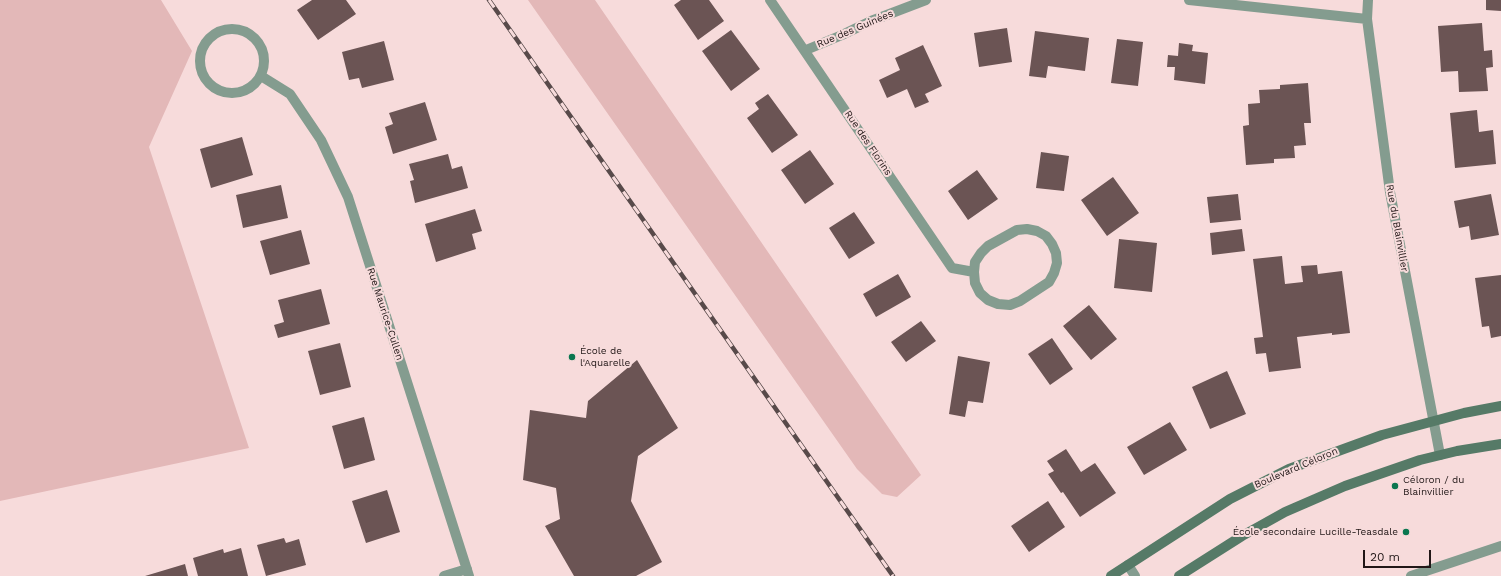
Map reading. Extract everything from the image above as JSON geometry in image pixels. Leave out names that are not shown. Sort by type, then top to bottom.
[{"type":"street","name":"Rue des Florins","points":[[770,0],[806,50],[952,268],[974,272]]},
{"type":"street","name":"Rue des Guinées","points":[[806,50],[842,36],[871,21],[926,0]]},
{"type":"street","points":[[1189,0],[1367,19]]},
{"type":"street","name":"Rue du Blainvillier","points":[[1368,0],[1367,19],[1390,192],[1432,421],[1440,455]]},
{"type":"street","points":[[236,29],[246,32],[255,38],[261,47],[264,56],[264,66],[261,76],[255,84],[247,90],[228,93],[218,90],[210,84],[200,67],[200,57],[203,48],[212,36],[226,30],[236,29]]},
{"type":"street","name":"Rue Maurice-Cullen","points":[[261,76],[290,94],[321,140],[348,197],[468,573]]},
{"type":"street","points":[[1017,230],[1032,230],[1046,236],[1056,253],[1056,268],[1049,282],[1020,301],[1010,305],[998,304],[988,300],[980,293],[975,283],[974,272],[975,262],[988,246],[1017,230]]},
{"type":"street","name":"Boulevard Céloron","points":[[1111,576],[1210,511],[1270,478],[1313,459],[1363,441],[1432,421],[1464,412],[1501,406]]},
{"type":"street","points":[[1179,576],[1242,536],[1301,504],[1370,476],[1440,455],[1501,444]]},
{"type":"street","points":[[1411,576],[1501,546]]},
{"type":"street","points":[[1128,565],[1135,576]]},
{"type":"street","points":[[444,576],[468,573]]},
{"type":"shaded area","points":[[0,0],[161,0],[192,51],[149,147],[249,448],[0,501]]},
{"type":"shaded area","points":[[528,0],[595,0],[921,475],[897,497],[882,494],[857,469]]},
{"type":"building","points":[[312,0],[346,0],[356,14],[318,40],[297,10]]},
{"type":"building","points":[[681,0],[709,0],[724,21],[698,40],[674,5]]},
{"type":"building","points":[[1486,0],[1501,0],[1501,11],[1486,10]]},
{"type":"building","points":[[1482,23],[1484,51],[1492,50],[1493,67],[1486,68],[1488,91],[1459,92],[1458,71],[1441,72],[1438,26]]},
{"type":"building","points":[[1007,28],[1012,62],[979,67],[974,33]]},
{"type":"building","points":[[731,30],[760,69],[731,91],[702,51]]},
{"type":"building","points":[[1035,31],[1089,38],[1085,71],[1048,66],[1046,78],[1029,76]]},
{"type":"building","points":[[1117,39],[1143,42],[1138,86],[1111,83]]},
{"type":"building","points":[[384,41],[394,80],[362,88],[359,78],[349,80],[342,52]]},
{"type":"building","points":[[1179,43],[1193,45],[1192,51],[1208,53],[1205,84],[1174,80],[1175,67],[1167,67],[1168,55],[1178,56]]},
{"type":"building","points":[[923,45],[942,86],[925,94],[929,102],[915,108],[907,89],[887,98],[879,80],[900,70],[895,58]]},
{"type":"building","points":[[1308,83],[1311,123],[1304,123],[1306,145],[1294,146],[1295,158],[1274,159],[1274,163],[1246,165],[1243,126],[1249,125],[1248,104],[1260,103],[1259,90],[1280,89],[1280,85]]},
{"type":"building","points":[[768,94],[798,135],[772,153],[747,118],[759,109],[755,103]]},
{"type":"building","points":[[425,102],[437,140],[393,154],[385,127],[393,124],[389,113]]},
{"type":"building","points":[[1477,110],[1479,132],[1493,130],[1496,164],[1455,168],[1450,113]]},
{"type":"building","points":[[242,137],[253,175],[211,188],[200,149]]},
{"type":"building","points":[[810,150],[834,184],[805,204],[781,170]]},
{"type":"building","points":[[1041,152],[1069,156],[1064,191],[1036,188]]},
{"type":"building","points":[[448,154],[452,169],[462,166],[468,188],[415,203],[410,181],[414,180],[409,164]]},
{"type":"building","points":[[977,170],[998,199],[968,220],[948,191]]},
{"type":"building","points":[[1113,177],[1139,213],[1107,236],[1081,200]]},
{"type":"building","points":[[281,185],[288,218],[243,228],[236,195]]},
{"type":"building","points":[[1238,194],[1241,220],[1210,223],[1207,197]]},
{"type":"building","points":[[1491,194],[1499,235],[1471,240],[1469,226],[1459,228],[1454,201]]},
{"type":"building","points":[[475,209],[482,231],[472,234],[476,249],[436,262],[425,224]]},
{"type":"building","points":[[854,212],[875,243],[849,259],[829,228]]},
{"type":"building","points":[[1242,229],[1245,251],[1212,255],[1210,233]]},
{"type":"building","points":[[301,230],[310,264],[270,275],[260,241]]},
{"type":"building","points":[[1119,239],[1157,243],[1152,292],[1114,288]]},
{"type":"building","points":[[1282,256],[1285,284],[1303,282],[1301,266],[1317,265],[1318,274],[1342,271],[1350,333],[1332,335],[1332,333],[1297,337],[1301,368],[1269,372],[1266,353],[1256,354],[1254,338],[1263,337],[1253,259]]},
{"type":"building","points":[[898,274],[911,297],[876,317],[863,294]]},
{"type":"building","points":[[1501,275],[1501,336],[1491,338],[1489,326],[1482,327],[1475,278]]},
{"type":"building","points":[[321,289],[330,324],[278,338],[274,325],[284,322],[278,300]]},
{"type":"building","points":[[1089,305],[1117,339],[1091,360],[1063,326]]},
{"type":"building","points":[[921,321],[936,341],[906,362],[891,342]]},
{"type":"building","points":[[1052,338],[1073,369],[1050,385],[1028,354]]},
{"type":"building","points":[[340,343],[351,387],[320,395],[308,351]]},
{"type":"building","points":[[958,356],[990,362],[983,403],[968,401],[965,417],[949,414]]},
{"type":"building","points":[[637,360],[678,428],[638,456],[631,501],[662,562],[636,576],[574,576],[545,526],[560,519],[556,488],[523,480],[530,410],[586,418],[588,401]]},
{"type":"building","points":[[1227,371],[1246,414],[1210,429],[1192,387]]},
{"type":"building","points":[[364,417],[375,460],[344,469],[332,426]]},
{"type":"building","points":[[1170,422],[1187,450],[1144,475],[1127,447]]},
{"type":"building","points":[[1066,449],[1081,472],[1095,463],[1116,493],[1080,517],[1063,492],[1061,493],[1048,474],[1054,471],[1047,461]]},
{"type":"building","points":[[387,490],[400,532],[366,543],[352,501]]},
{"type":"building","points":[[1048,501],[1065,527],[1029,552],[1011,526]]},
{"type":"building","points":[[284,538],[286,543],[299,539],[306,565],[266,576],[257,545]]},
{"type":"building","points":[[241,548],[248,576],[198,576],[193,558],[223,549],[224,553]]},
{"type":"building","points":[[185,564],[188,576],[145,576]]},
{"type":"railway","points":[[489,0],[893,576]]},
{"type":"place","name":"École de l'Aquarelle","points":[[572,357]]},
{"type":"place","name":"Céloron / du Blainvillier","points":[[1395,486]]},
{"type":"place","name":"École secondaire Lucille-Teasdale","points":[[1406,532]]}]
